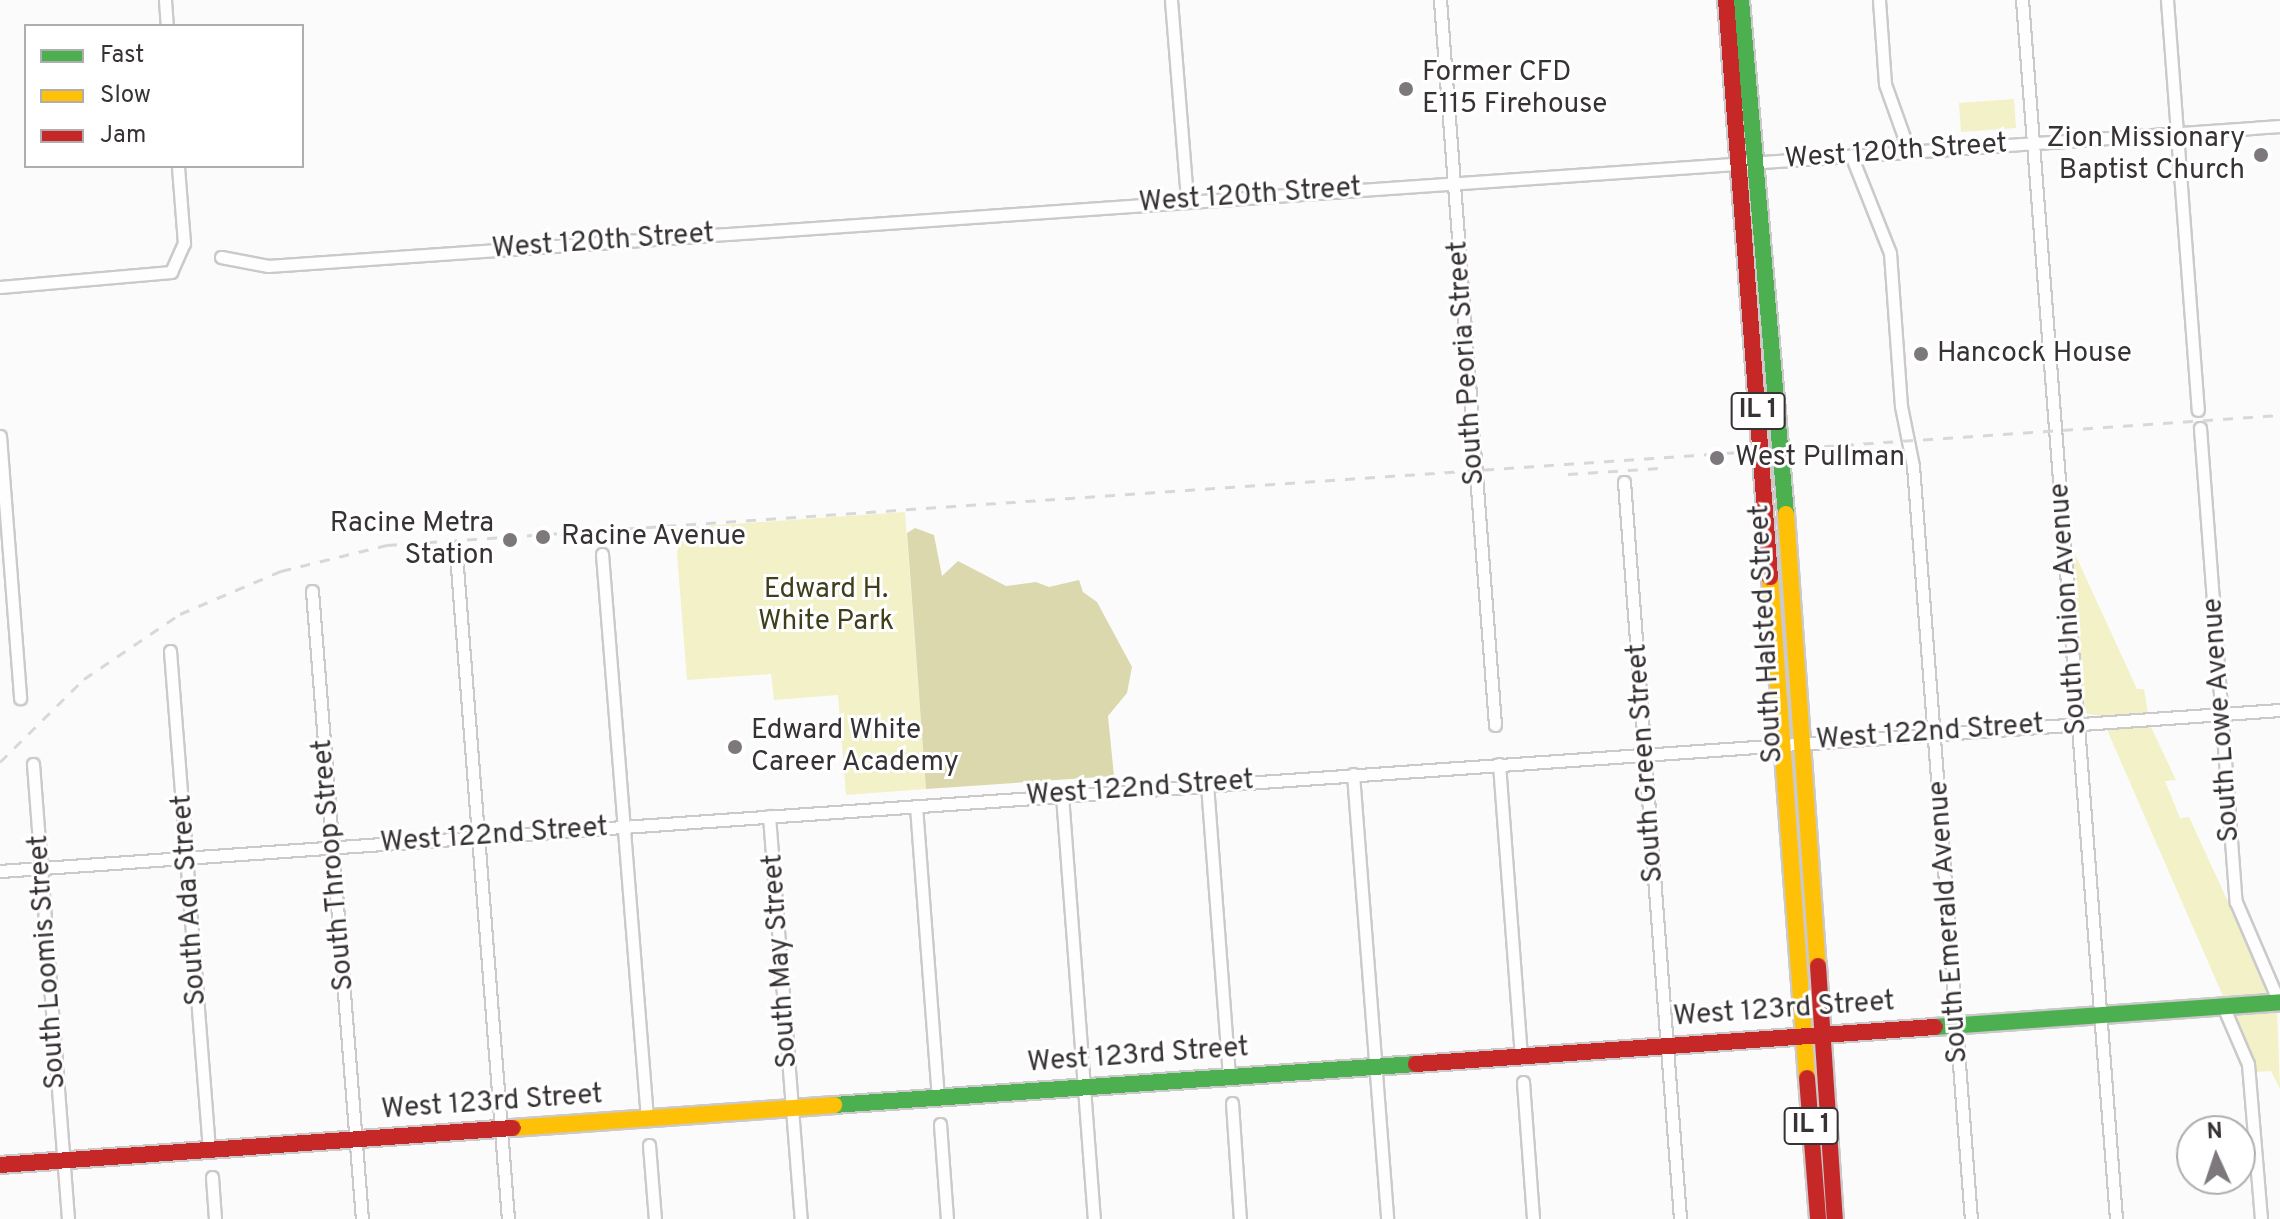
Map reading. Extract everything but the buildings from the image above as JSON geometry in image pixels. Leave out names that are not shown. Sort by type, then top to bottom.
[{"type":"main road","name":"South Halsted Street","points":[[1726,0],[1746,162],[1763,220],[1804,742],[1799,753],[1813,1033],[1818,1219]]},
{"type":"main road","name":"South Halsted Street","points":[[1741,0],[1746,162],[1784,743],[1835,1219]]},
{"type":"main road","name":"West 123rd Street","points":[[0,1165],[2280,1002]]},
{"type":"street","points":[[165,0],[167,24]]},
{"type":"street","points":[[1171,0],[1187,200]]},
{"type":"street","name":"South Peoria Street","points":[[1440,0],[1495,725]]},
{"type":"street","points":[[1879,0],[1885,84],[1909,151]]},
{"type":"street","name":"South Union Avenue","points":[[2022,0],[2116,1219]]},
{"type":"street","points":[[2167,0],[2198,410]]},
{"type":"street","name":"West 120th Street","points":[[221,257],[268,266],[1454,181],[2280,126]]},
{"type":"street","name":"South Emerald Avenue","points":[[1851,155],[1890,253],[1934,733],[1971,1219]]},
{"type":"street","points":[[0,287],[163,274],[177,268],[183,253],[178,168]]},
{"type":"street","name":"South Lowe Avenue","points":[[2200,428],[2236,902],[2280,1002]]},
{"type":"street","points":[[0,436],[5,577],[20,698]]},
{"type":"street","name":"South Green Street","points":[[1624,482],[1680,1219]]},
{"type":"street","points":[[602,554],[647,1118]]},
{"type":"street","points":[[457,567],[508,1219]]},
{"type":"street","name":"South Throop Street","points":[[312,591],[362,1219]]},
{"type":"street","name":"South Ada Street","points":[[170,651],[209,1150]]},
{"type":"street","name":"West 122nd Street","points":[[0,871],[2280,710]]},
{"type":"street","name":"South Loomis Street","points":[[33,764],[68,1219]]},
{"type":"street","points":[[1499,764],[1521,1054]]},
{"type":"street","points":[[1353,774],[1387,1219]]},
{"type":"street","points":[[1207,784],[1229,1076]]},
{"type":"street","points":[[1062,795],[1094,1219]]},
{"type":"street","points":[[916,806],[938,1096]]},
{"type":"street","name":"South May Street","points":[[769,816],[801,1219]]},
{"type":"street","points":[[2223,1006],[2248,1064],[2261,1219]]},
{"type":"street","points":[[1523,1082],[1533,1219]]},
{"type":"street","points":[[1232,1103],[1240,1219]]},
{"type":"street","points":[[940,1124],[947,1219]]},
{"type":"street","points":[[649,1145],[655,1219]]},
{"type":"street","points":[[212,1177],[215,1219]]},
{"type":"green space","points":[[2014,99],[2016,128],[1961,132],[1959,103]]},
{"type":"green space","name":"Edward H. White Park","points":[[905,512],[926,789],[846,795],[838,695],[774,700],[771,674],[687,680],[675,528]]},
{"type":"green space","points":[[2070,543],[2137,689],[2144,689],[2150,725],[2176,780],[2165,781],[2180,818],[2189,817],[2277,1008],[2280,1089],[2271,1071],[2256,1072],[2101,716],[2083,713]]},
{"type":"shaded area","points":[[915,528],[934,535],[942,576],[958,561],[1006,586],[1036,582],[1049,587],[1079,580],[1083,592],[1097,602],[1132,667],[1127,693],[1108,716],[1114,776],[926,789],[907,533]]},
{"type":"railway","points":[[0,762],[84,679],[180,614],[281,571],[387,545],[2280,415]]},
{"type":"railway","points":[[1568,474],[1660,468]]},
{"type":"traffic: fast","points":[[1741,0],[1786,514]]},
{"type":"traffic: fast","points":[[1935,1027],[2280,1002]]},
{"type":"traffic: fast","points":[[834,1105],[1416,1064]]},
{"type":"traffic: slow","points":[[1786,514],[1818,966]]},
{"type":"traffic: slow","points":[[1770,577],[1807,1078]]},
{"type":"traffic: slow","points":[[513,1128],[834,1105]]},
{"type":"traffic: jam","points":[[1726,0],[1770,577]]},
{"type":"traffic: jam","points":[[1818,966],[1835,1219]]},
{"type":"traffic: jam","points":[[1416,1064],[1935,1027]]},
{"type":"traffic: jam","points":[[1807,1078],[1818,1219]]},
{"type":"traffic: jam","points":[[0,1165],[513,1128]]},
{"type":"place","name":"Former CFD E115 Firehouse","points":[[1406,89]]},
{"type":"place","name":"Zion Missionary Baptist Church","points":[[2261,155]]},
{"type":"place","name":"Hancock House","points":[[1921,354]]},
{"type":"place","name":"West Pullman","points":[[1717,458]]},
{"type":"place","name":"Racine Avenue","points":[[543,537]]},
{"type":"place","name":"Racine Metra Station","points":[[510,540]]},
{"type":"place","name":"Edward White Career Academy","points":[[735,747]]}]
